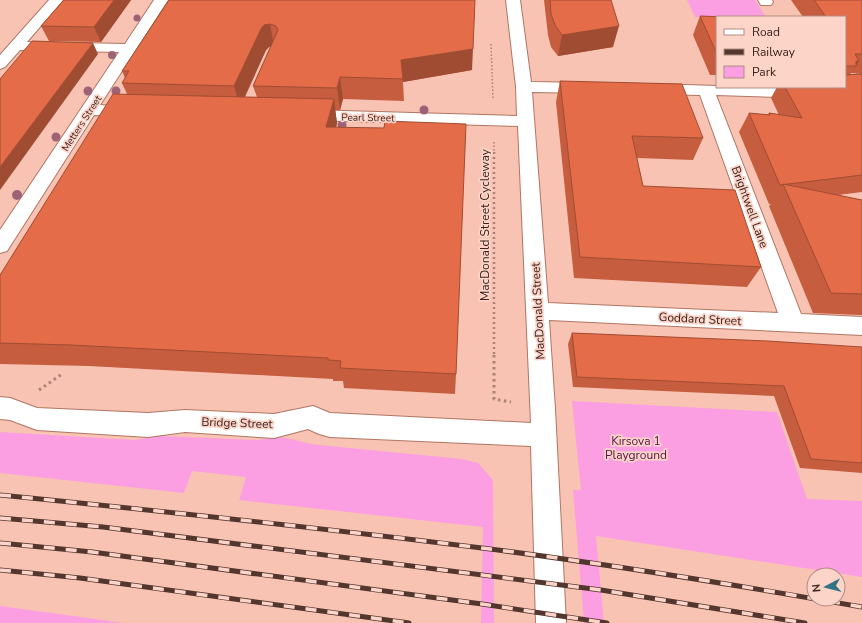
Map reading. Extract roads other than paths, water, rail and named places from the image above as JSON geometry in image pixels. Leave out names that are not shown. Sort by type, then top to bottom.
[{"type":"street","points":[[0,64],[56,0]]},
{"type":"street","name":"Metters Street","points":[[0,246],[161,0]]},
{"type":"street","name":"MacDonald Street","points":[[513,0],[524,87],[538,311],[551,623]]},
{"type":"street","points":[[16,46],[130,48]]},
{"type":"street","points":[[524,87],[603,88]]},
{"type":"street","points":[[846,88],[862,87]]},
{"type":"street","points":[[643,89],[779,92],[845,88]]},
{"type":"street","name":"Brightwell Lane","points":[[706,90],[793,323]]},
{"type":"street","points":[[90,110],[145,111]]},
{"type":"street","name":"Pearl Street","points":[[294,115],[526,121]]},
{"type":"street","name":"Goddard Street","points":[[538,311],[862,326]]},
{"type":"street","name":"Bridge Street","points":[[0,408],[10,409],[37,419],[148,425],[185,421],[274,426],[313,417],[319,423],[330,425],[544,436]]},
{"type":"railway","points":[[0,495],[241,520],[482,548],[672,575],[862,607]]},
{"type":"railway","points":[[0,518],[103,527],[601,590],[805,623]]},
{"type":"railway","points":[[0,543],[92,552],[482,604],[607,623]]},
{"type":"railway","points":[[0,570],[80,578],[409,623]]},
{"type":"park label","name":"Kirsova 1 Playground","points":[[636,448]]}]
